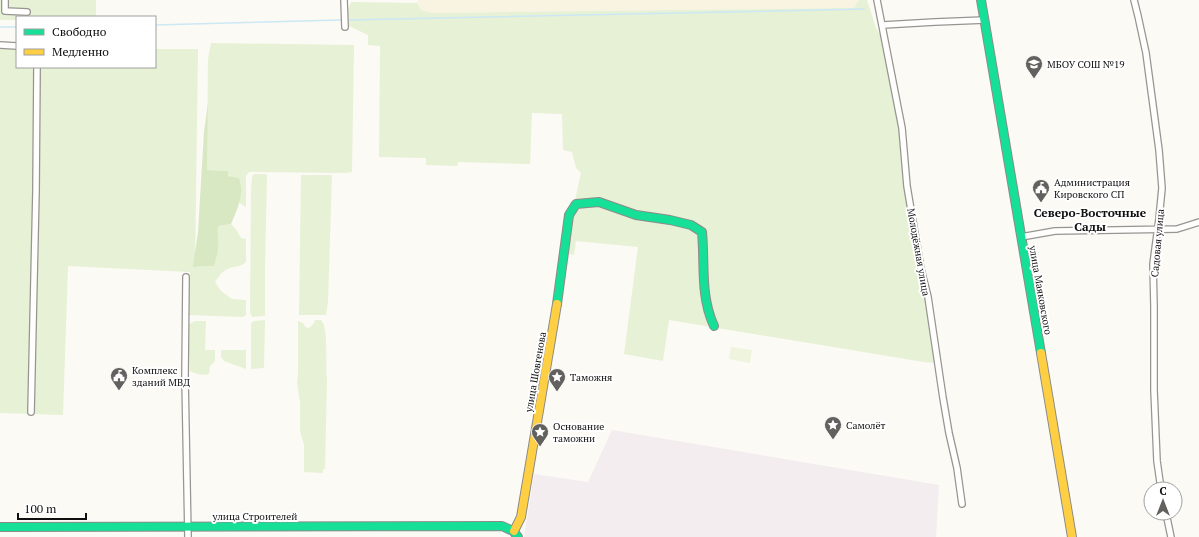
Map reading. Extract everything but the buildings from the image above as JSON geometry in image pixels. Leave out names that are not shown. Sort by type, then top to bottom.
[{"type":"street","points":[[5,0],[5,11],[27,12]]},
{"type":"street","points":[[344,0],[345,27]]},
{"type":"street","name":"Молодёжная улица","points":[[877,0],[902,128],[907,186],[921,269],[928,297],[944,405],[957,468],[962,504]]},
{"type":"street","name":"улица Маяковского","points":[[981,0],[1021,237],[1035,310],[1072,537]]},
{"type":"street","name":"Садовая улица","points":[[1134,0],[1146,53],[1159,150],[1162,188],[1153,264],[1154,390],[1157,461],[1160,481]]},
{"type":"street","points":[[883,25],[985,20]]},
{"type":"street","points":[[0,45],[16,46]]},
{"type":"street","points":[[31,412],[38,68]]},
{"type":"street","name":"улица Шовгенова","points":[[514,532],[521,517],[557,308],[569,216],[576,204],[599,202],[636,215],[691,225],[702,232],[704,289],[709,315],[714,326]]},
{"type":"street","points":[[1021,237],[1055,231],[1177,229],[1199,222]]},
{"type":"street","points":[[186,277],[185,377],[188,537]]},
{"type":"street","points":[[1168,521],[1171,537]]},
{"type":"street","name":"улица Строителей","points":[[0,527],[502,526],[514,532]]},
{"type":"shaded area","points":[[418,0],[859,0],[854,8],[431,13],[421,10],[417,3]]},
{"type":"shaded area","points":[[612,430],[939,485],[936,537],[524,537],[534,474],[588,482]]},
{"type":"green space","points":[[0,0],[96,0],[96,16],[16,16],[16,20],[0,20]]},
{"type":"green space","points":[[859,0],[867,0],[876,28],[881,37],[900,135],[911,233],[925,297],[935,363],[669,320],[663,361],[624,354],[638,247],[576,241],[574,255],[567,254],[575,200],[581,173],[576,168],[572,152],[563,150],[562,114],[532,113],[530,164],[458,162],[457,166],[426,165],[426,158],[379,157],[380,46],[368,45],[368,35],[347,25],[347,13],[351,2],[417,3],[421,10],[431,13],[854,8]]},
{"type":"green space","points":[[211,43],[354,45],[352,172],[249,172],[246,176],[246,207],[239,203],[241,184],[239,178],[228,176],[228,171],[207,170],[208,59]]},
{"type":"green space","points":[[0,48],[16,48],[16,68],[156,68],[156,49],[198,49],[195,267],[214,266],[218,242],[218,226],[231,224],[241,238],[246,239],[246,262],[240,266],[225,270],[215,282],[221,291],[232,299],[246,300],[246,315],[243,317],[188,315],[190,272],[68,266],[63,415],[0,413]]},
{"type":"green space","points":[[208,103],[207,170],[228,171],[228,176],[239,178],[241,184],[241,195],[231,224],[218,226],[218,248],[214,266],[193,267],[198,232],[204,132]]},
{"type":"green space","points":[[254,174],[267,175],[265,316],[252,317],[250,312],[251,189],[252,177]]},
{"type":"green space","points":[[301,175],[332,175],[328,302],[326,315],[299,315]]},
{"type":"green space","points":[[265,320],[264,368],[251,369],[251,323],[254,321]]},
{"type":"green space","points":[[315,320],[321,320],[326,338],[327,379],[325,469],[323,469],[323,473],[304,472],[304,445],[300,431],[300,403],[297,382],[298,321],[303,323],[305,327],[309,328]]},
{"type":"green space","points":[[195,321],[206,321],[205,350],[215,350],[215,361],[210,366],[209,374],[204,375],[190,371],[188,325]]},
{"type":"green space","points":[[731,347],[752,350],[750,363],[729,359]]},
{"type":"green space","points":[[221,350],[246,350],[246,369],[224,361],[221,357]]},
{"type":"waterway","points":[[349,20],[864,9]]},
{"type":"waterway","points":[[156,25],[341,20]]},
{"type":"waterway","points":[[0,27],[16,27]]},
{"type":"traffic: fast","points":[[981,0],[1041,353]]},
{"type":"traffic: fast","points":[[557,304],[569,215],[576,204],[599,202],[636,215],[691,225],[702,232],[705,292],[714,326]]},
{"type":"traffic: fast","points":[[0,527],[502,526],[513,531],[518,537]]},
{"type":"traffic: slow","points":[[514,531],[521,517],[557,304]]},
{"type":"traffic: slow","points":[[1041,353],[1072,537]]},
{"type":"place","name":"МБОУ СОШ №19","points":[[1034,79]]},
{"type":"place","name":"Администрация Кировского СП","points":[[1041,203]]},
{"type":"place","name":"Комплекс зданий МВД","points":[[119,391]]},
{"type":"place","name":"Таможня","points":[[557,392]]},
{"type":"place","name":"Самолёт","points":[[833,440]]},
{"type":"place","name":"Основание таможни","points":[[540,447]]},
{"type":"district","name":"Северо-Восточные Сады","points":[[1090,220]]}]
